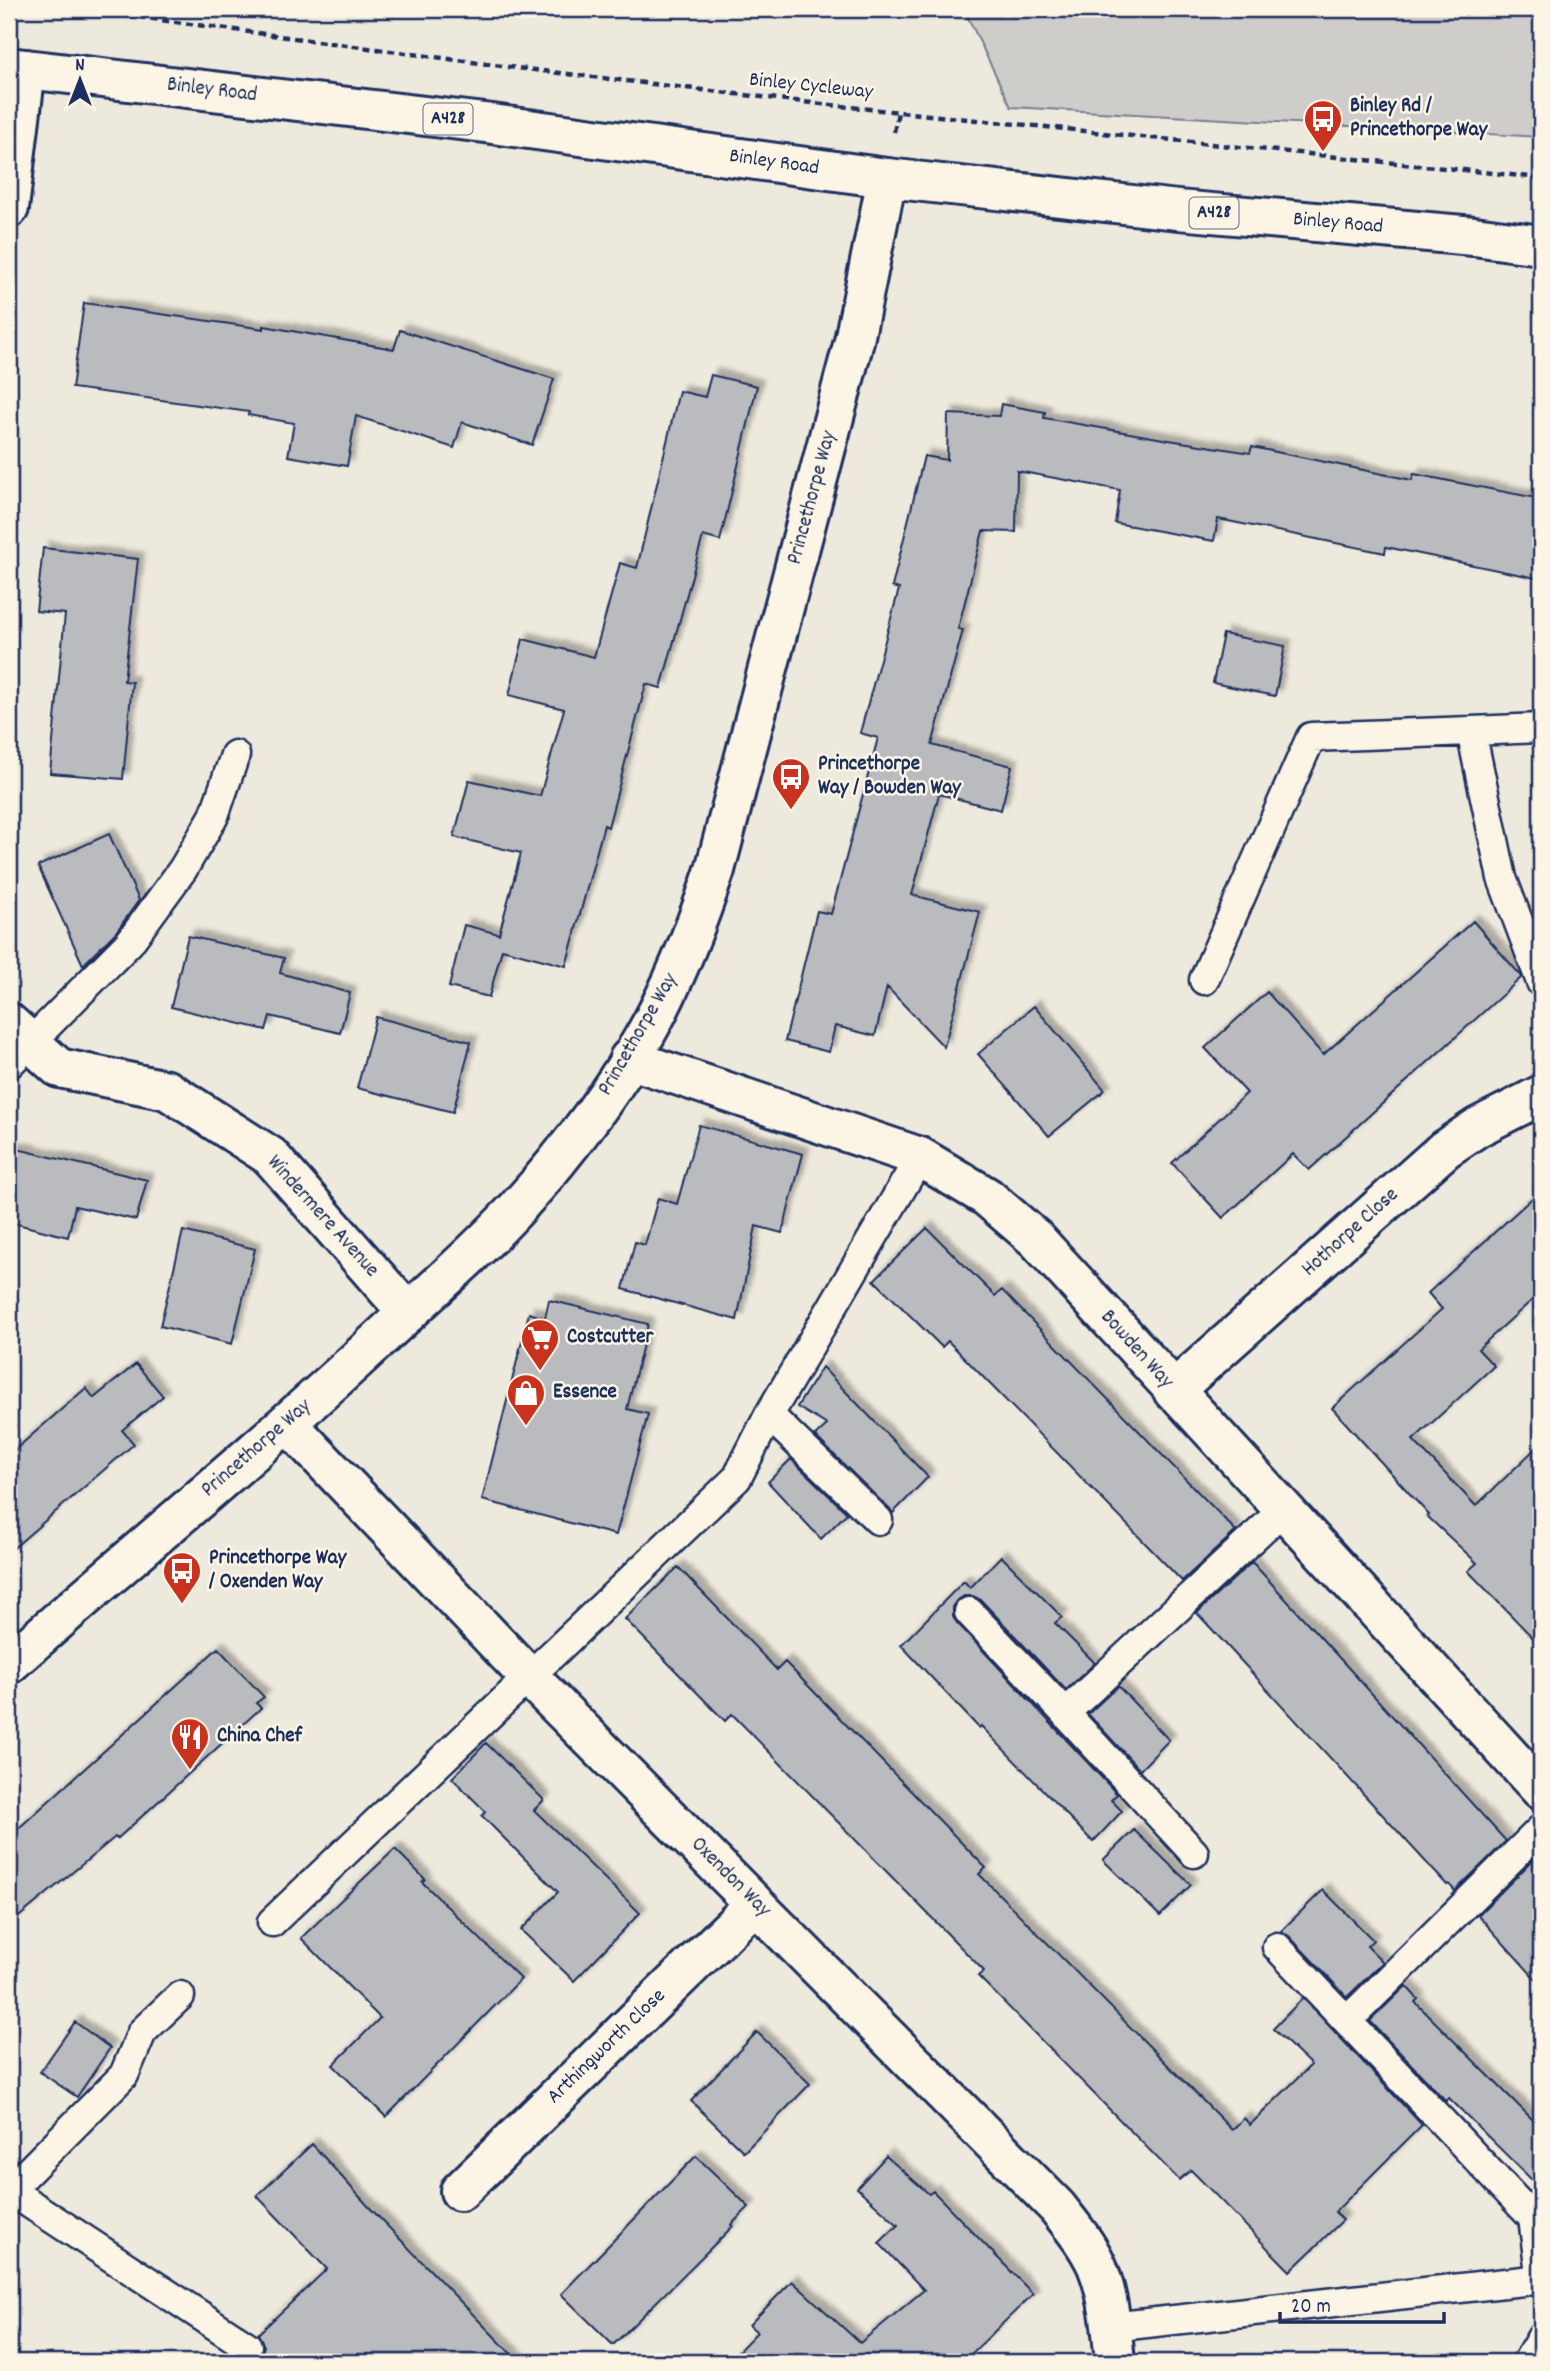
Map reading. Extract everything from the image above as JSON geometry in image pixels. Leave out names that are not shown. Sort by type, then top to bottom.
[{"type":"street","name":"Binley Road","points":[[17,68],[485,123],[887,178],[1178,210],[1474,236],[1541,245]]},
{"type":"street","points":[[9,208],[17,68]]},
{"type":"street","name":"Princethorpe Way","points":[[9,1664],[108,1576],[288,1424],[515,1210],[556,1163],[629,1059],[657,1013],[680,964],[715,870],[854,341],[887,178]]},
{"type":"street","name":"Windermere Avenue","points":[[16,1043],[58,1068],[167,1090],[270,1156],[408,1312]]},
{"type":"street","name":"Bowden Way","points":[[629,1059],[920,1157],[987,1196],[1045,1250],[1541,1790]]},
{"type":"street","name":"Hothorpe Close","points":[[1173,1391],[1446,1149],[1478,1127],[1541,1095]]},
{"type":"street","name":"Oxendon Way","points":[[288,1424],[530,1678],[1057,2207],[1082,2239],[1097,2266],[1113,2344]]},
{"type":"street","name":"Arthingworth Close","points":[[460,2190],[755,1904]]},
{"type":"lane","points":[[1204,980],[1311,737],[1541,728]]},
{"type":"lane","points":[[1471,731],[1503,878],[1541,982]]},
{"type":"lane","points":[[16,1043],[130,943],[183,869],[214,816],[234,755]]},
{"type":"lane","points":[[272,1922],[737,1478],[769,1415],[920,1157]]},
{"type":"lane","points":[[769,1415],[878,1520]]},
{"type":"lane","points":[[1065,1713],[1283,1510]]},
{"type":"lane","points":[[969,1612],[1194,1853]]},
{"type":"lane","points":[[1347,2021],[1541,1829]]},
{"type":"lane","points":[[1113,2344],[1541,2280],[1533,2218],[1277,1947]]},
{"type":"lane","points":[[180,1996],[142,2032],[124,2074],[9,2190],[247,2346]]},
{"type":"lane","points":[[1527,2362],[1541,2337]]},
{"type":"path","name":"Binley Cycleway","points":[[79,9],[509,67],[785,100],[1541,178]]},
{"type":"shaded area","points":[[964,9],[1541,9],[1541,137],[1011,107]]},
{"type":"building","points":[[84,303],[264,329],[264,326],[394,349],[400,330],[554,379],[532,445],[462,422],[454,448],[356,416],[347,466],[288,456],[294,423],[248,415],[249,412],[72,388]]},
{"type":"building","points":[[711,375],[757,386],[720,541],[703,536],[661,688],[646,684],[608,827],[604,825],[566,966],[502,949],[489,997],[449,987],[464,925],[499,934],[521,853],[454,837],[469,780],[540,796],[564,709],[509,695],[523,639],[594,657],[620,563],[637,568],[679,391],[705,397]]},
{"type":"building","points":[[1001,404],[1045,412],[1044,418],[1169,440],[1250,453],[1252,447],[1412,480],[1414,474],[1541,499],[1541,579],[1386,547],[1385,553],[1218,519],[1214,541],[1115,523],[1120,490],[1017,471],[1016,532],[983,531],[958,629],[963,630],[932,745],[1012,766],[1001,810],[939,794],[912,895],[980,912],[944,1047],[887,987],[875,1036],[835,1026],[829,1052],[785,1041],[817,911],[831,914],[878,738],[860,733],[899,589],[892,587],[924,456],[947,460],[948,414],[999,416]]},
{"type":"building","points":[[43,548],[138,559],[124,681],[132,682],[123,779],[50,773],[65,614],[36,611]]},
{"type":"building","points":[[1223,634],[1285,646],[1275,696],[1213,683]]},
{"type":"building","points":[[109,834],[139,900],[116,932],[83,965],[38,866]]},
{"type":"building","points":[[1473,921],[1522,977],[1309,1170],[1293,1154],[1223,1218],[1172,1163],[1247,1093],[1205,1048],[1267,992],[1323,1055]]},
{"type":"building","points":[[188,936],[284,958],[280,973],[350,993],[340,1033],[270,1016],[266,1030],[171,1007]]},
{"type":"building","points":[[1034,1006],[1105,1090],[1049,1136],[978,1054]]},
{"type":"building","points":[[376,1017],[471,1042],[453,1112],[357,1088]]},
{"type":"building","points":[[699,1125],[803,1154],[782,1233],[756,1226],[737,1320],[623,1289],[635,1242],[645,1245],[658,1198],[677,1204]]},
{"type":"building","points":[[9,1147],[147,1180],[136,1220],[75,1206],[68,1237],[9,1222]]},
{"type":"building","points":[[1541,1190],[1541,1292],[1478,1349],[1494,1366],[1413,1440],[1476,1506],[1541,1443],[1541,1646],[1468,1571],[1477,1563],[1427,1516],[1429,1515],[1332,1408],[1442,1309],[1428,1293]]},
{"type":"building","points":[[927,1228],[995,1296],[1002,1290],[1236,1531],[1182,1581],[948,1341],[942,1347],[874,1280]]},
{"type":"building","points":[[183,1231],[255,1249],[232,1344],[160,1326]]},
{"type":"building","points":[[549,1300],[648,1324],[627,1409],[648,1414],[616,1535],[482,1500],[529,1313],[545,1318]]},
{"type":"building","points":[[136,1364],[163,1396],[122,1430],[134,1444],[9,1552],[9,1455],[86,1388],[94,1398]]},
{"type":"building","points":[[822,1367],[928,1477],[893,1513],[815,1436],[827,1425],[797,1407]]},
{"type":"building","points":[[791,1459],[847,1513],[821,1539],[768,1482]]},
{"type":"building","points":[[1001,1556],[1062,1617],[1055,1623],[1095,1663],[1066,1690],[981,1600],[964,1596],[953,1607],[953,1617],[1117,1794],[1111,1800],[1122,1811],[1093,1842],[901,1645],[964,1581],[970,1588]]},
{"type":"building","points":[[1252,1562],[1506,1841],[1455,1891],[1197,1613]]},
{"type":"building","points":[[678,1567],[777,1670],[785,1662],[986,1868],[979,1874],[1232,2130],[1244,2118],[1250,2125],[1311,2065],[1273,2029],[1303,1998],[1422,2125],[1335,2212],[1343,2220],[1290,2271],[1191,2170],[1179,2180],[978,1976],[984,1971],[732,1714],[725,1721],[625,1619]]},
{"type":"building","points":[[218,1648],[264,1697],[256,1703],[261,1708],[117,1839],[115,1837],[9,1925],[9,1837]]},
{"type":"building","points":[[1118,1686],[1169,1740],[1140,1770],[1088,1714]]},
{"type":"building","points":[[486,1743],[544,1800],[534,1810],[640,1913],[574,1981],[521,1930],[558,1892],[482,1816],[486,1812],[452,1778]]},
{"type":"building","points":[[1134,1830],[1191,1885],[1160,1916],[1103,1860]]},
{"type":"building","points":[[395,1849],[425,1879],[422,1882],[521,1979],[386,2117],[333,2065],[380,2018],[301,1938]]},
{"type":"building","points":[[1541,1852],[1541,1985],[1478,1915]]},
{"type":"building","points":[[1323,1890],[1373,1940],[1367,1946],[1383,1962],[1347,1997],[1289,1936],[1281,1931]]},
{"type":"building","points":[[1406,1986],[1418,1999],[1415,2002],[1541,2128],[1541,2189],[1449,2098],[1446,2101],[1370,2021]]},
{"type":"building","points":[[75,2022],[110,2048],[77,2097],[40,2072]]},
{"type":"building","points":[[757,2032],[810,2084],[744,2152],[691,2101]]},
{"type":"building","points":[[312,2144],[519,2362],[248,2362],[261,2355],[264,2346],[258,2334],[327,2269],[257,2196]]},
{"type":"building","points":[[696,2156],[749,2207],[613,2345],[561,2294]]},
{"type":"building","points":[[886,2156],[929,2194],[933,2191],[1033,2294],[963,2362],[728,2362],[757,2332],[749,2325],[792,2281],[860,2343],[924,2290],[879,2243],[898,2225],[857,2188]]},
{"type":"place","name":"Binley Rd / Princethorpe Way","points":[[1323,153]]},
{"type":"place","name":"Princethorpe Way / Bowden Way","points":[[791,811]]},
{"type":"place","name":"Costcutter","points":[[540,1372]]},
{"type":"place","name":"Essence","points":[[526,1427]]},
{"type":"place","name":"Princethorpe Way / Oxenden Way","points":[[182,1605]]},
{"type":"place","name":"China Chef","points":[[190,1771]]}]
